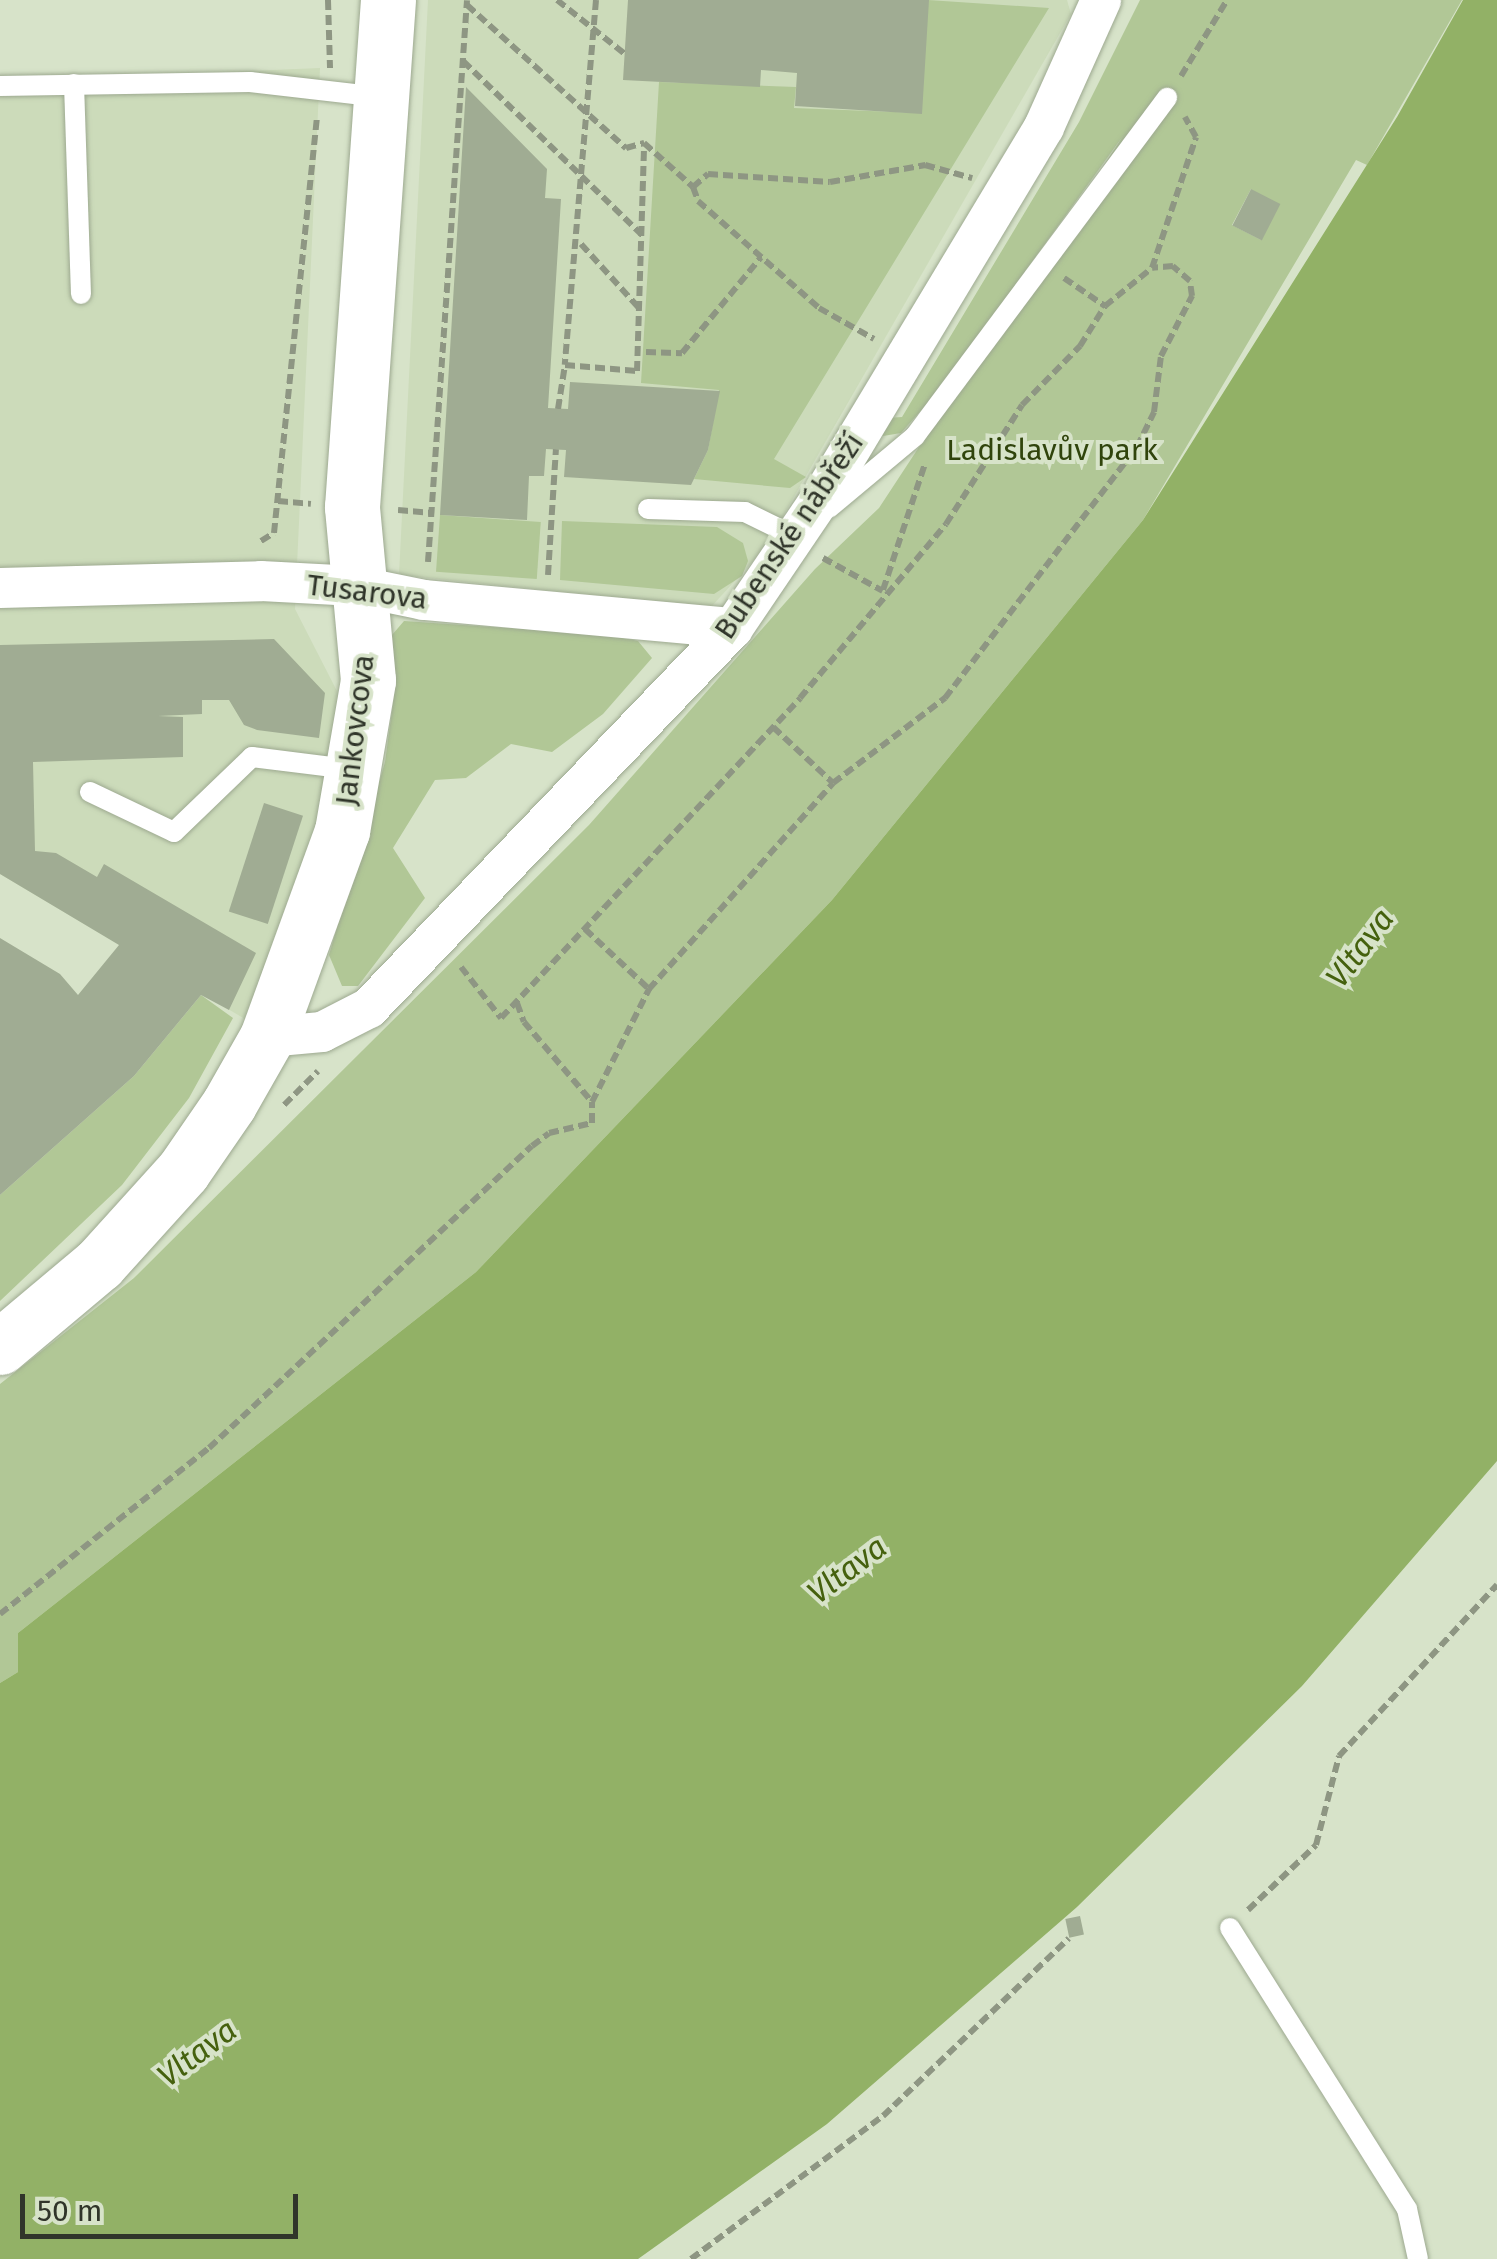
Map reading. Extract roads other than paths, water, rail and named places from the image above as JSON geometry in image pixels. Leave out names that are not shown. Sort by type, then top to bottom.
[{"type":"street","name":"Jankovcova","points":[[0,1347],[99,1264],[183,1171],[267,1037],[337,847],[356,770],[368,680],[356,586],[352,507],[388,0]]},
{"type":"street","name":"Bubenské nábřeží","points":[[267,1037],[322,1032],[369,1008],[733,628],[804,545],[906,357],[1044,128],[1101,0]]},
{"type":"street","name":"Tusarova","points":[[0,588],[260,581],[356,586],[424,600],[733,628]]},
{"type":"lane","points":[[0,86],[250,82],[382,97]]},
{"type":"lane","points":[[74,84],[81,294]]},
{"type":"lane","points":[[648,509],[745,512],[804,545],[915,436],[1167,98]]},
{"type":"lane","points":[[90,792],[174,832],[252,757],[356,770]]},
{"type":"lane","points":[[1230,1928],[1407,2209],[1418,2259]]},
{"type":"water","name":"Vltava","points":[[1463,0],[1497,0],[1497,1461],[1302,1686],[1077,1907],[827,2124],[638,2259],[0,2259],[0,1683],[18,1672],[18,1633],[476,1272],[832,900],[1143,520],[1397,117]]},
{"type":"park label","name":"Ladislavův park","points":[[1052,450]]}]
